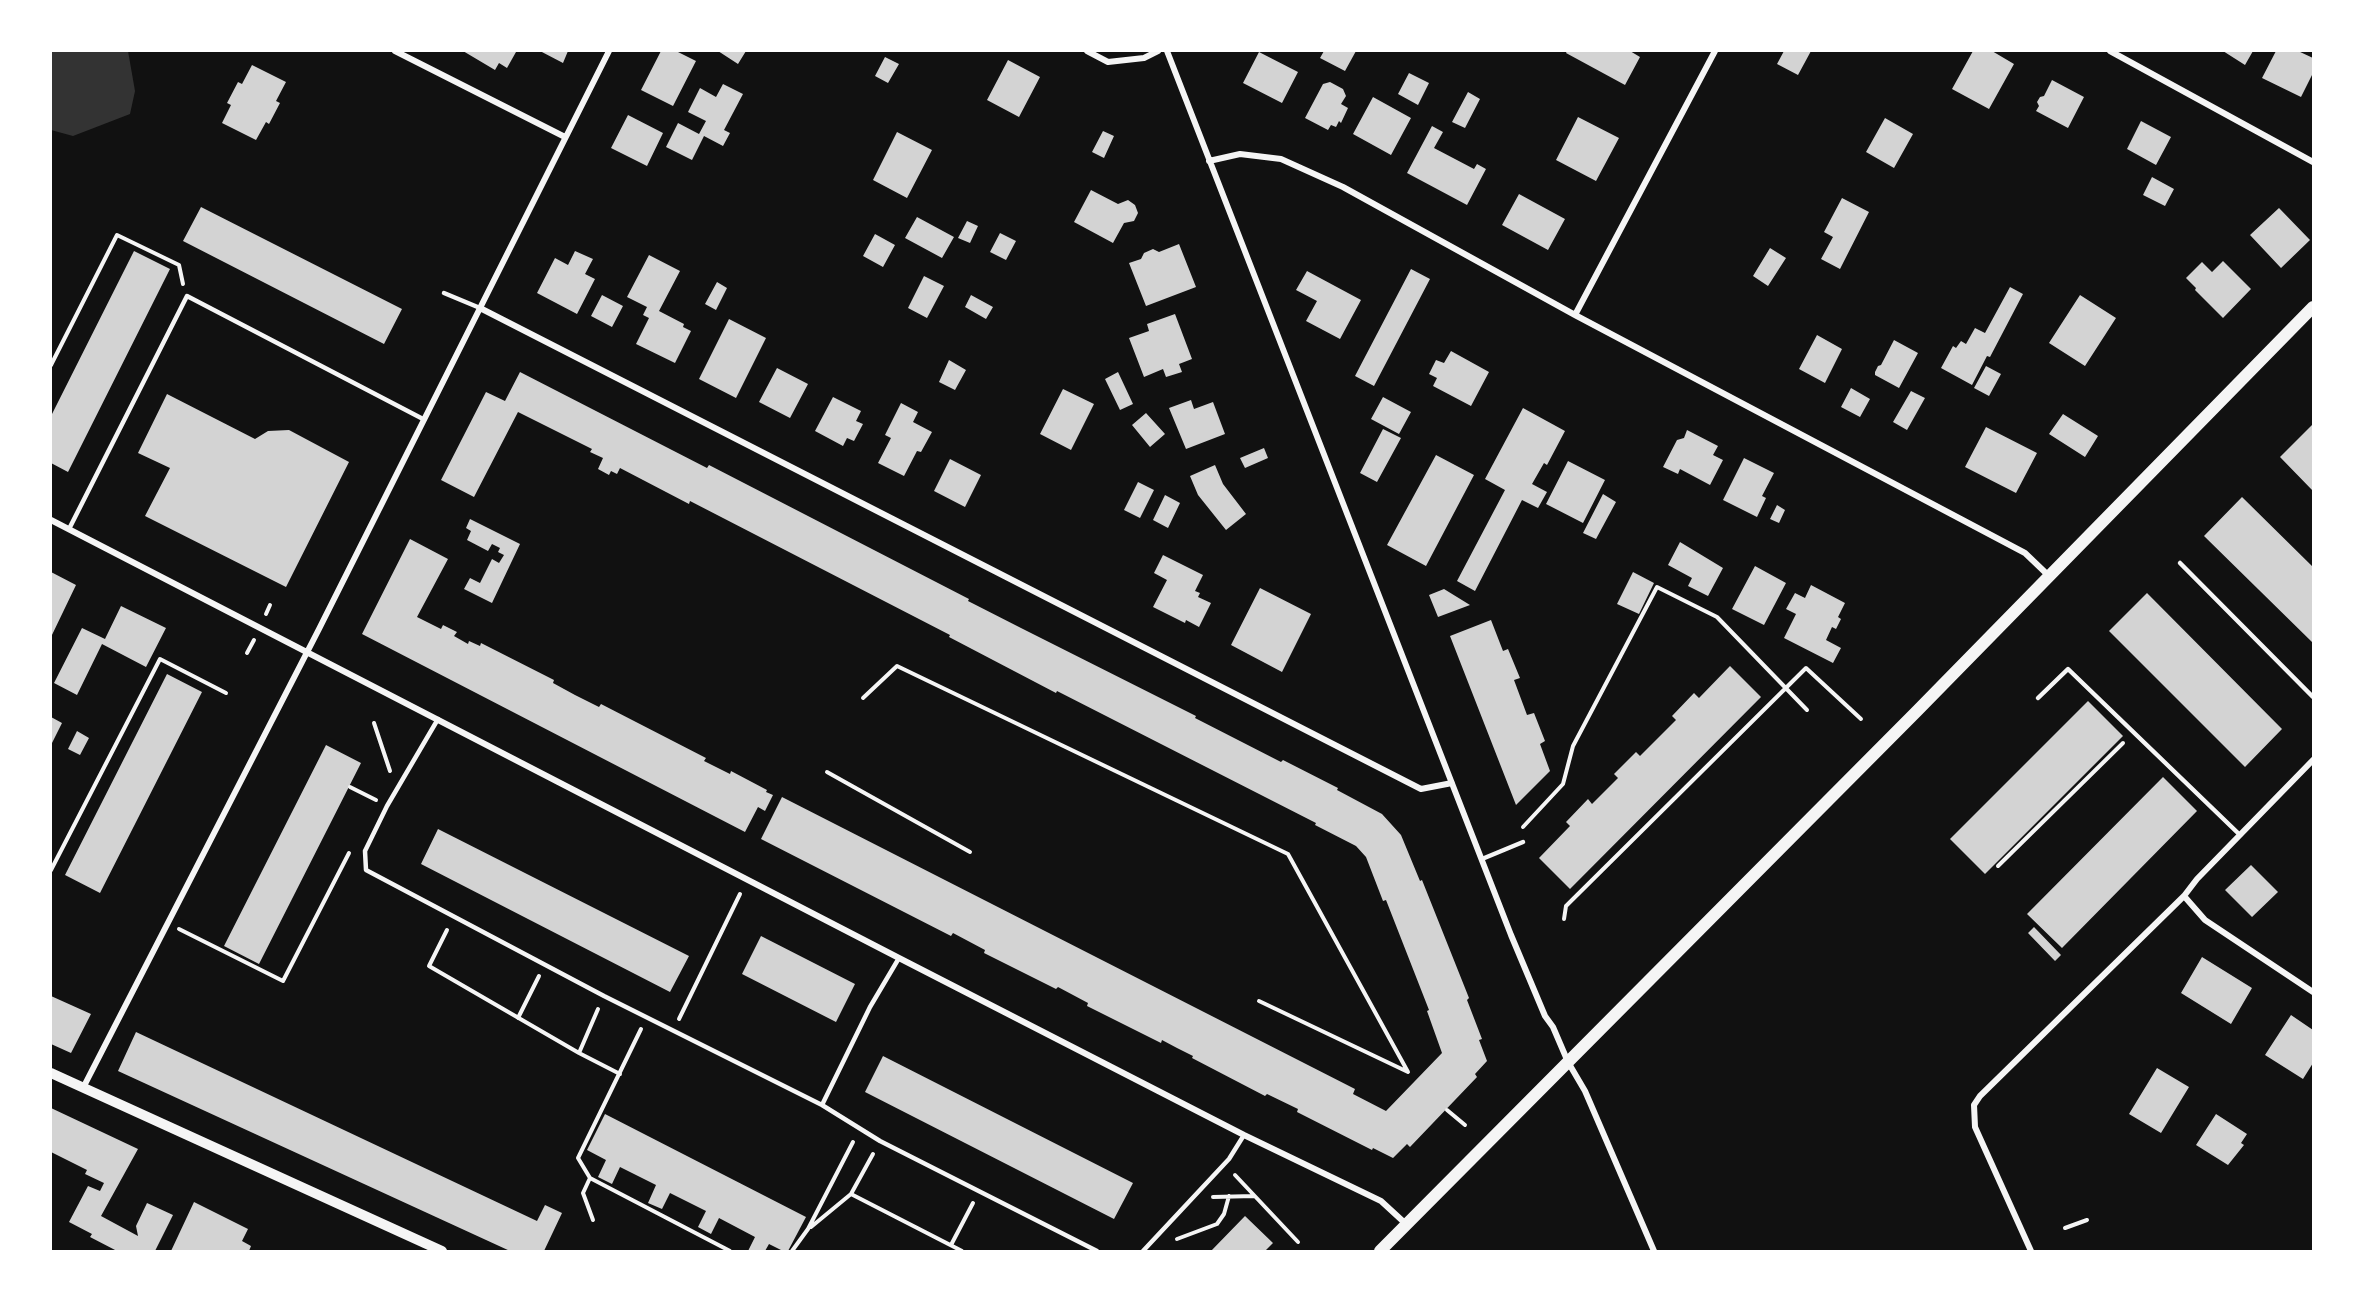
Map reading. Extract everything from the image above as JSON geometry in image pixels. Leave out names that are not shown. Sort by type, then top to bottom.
[{"type":"main road","points":[[1380,1251],[2313,307]]},
{"type":"street","points":[[395,51],[565,137]]},
{"type":"street","points":[[83,1088],[307,653],[609,51]]},
{"type":"street","points":[[1087,51],[1108,62],[1144,58],[1158,51]]},
{"type":"street","points":[[1167,51],[1545,1016],[1553,1027],[1568,1062],[1585,1091],[1654,1251]]},
{"type":"street","points":[[1575,315],[1715,51]]},
{"type":"street","points":[[2110,51],[2313,162]]},
{"type":"street","points":[[1209,161],[1240,154],[1281,159],[1343,187],[1575,315],[2025,554],[2049,576]]},
{"type":"street","points":[[480,308],[1421,789],[1452,783]]},
{"type":"street","points":[[51,520],[1244,1135],[1381,1201],[1406,1224]]},
{"type":"street","points":[[2031,1251],[1975,1127],[1974,1105],[1980,1096],[2184,896],[2313,760]]},
{"type":"street","points":[[2184,896],[2205,920],[2313,992]]},
{"type":"street","points":[[51,1073],[442,1251]]},
{"type":"lane","points":[[444,292],[480,308]]},
{"type":"lane","points":[[69,529],[187,296],[423,419]]},
{"type":"lane","points":[[2180,563],[2313,697]]},
{"type":"lane","points":[[2038,698],[2068,669],[2240,835]]},
{"type":"lane","points":[[438,719],[387,807],[365,851],[366,870],[604,996],[822,1105],[880,1141],[1097,1251]]},
{"type":"lane","points":[[1482,859],[1523,842]]},
{"type":"lane","points":[[822,1105],[870,1007],[899,958]]},
{"type":"lane","points":[[1143,1251],[1224,1164],[1244,1135]]},
{"type":"path","points":[[51,365],[117,235],[178,265],[187,296]]},
{"type":"path","points":[[1523,827],[1563,784],[1573,746],[1657,588],[1717,617],[1807,710]]},
{"type":"path","points":[[51,870],[160,659],[226,693]]},
{"type":"path","points":[[863,698],[897,666],[1288,854],[1408,1072],[1259,1001]]},
{"type":"path","points":[[1564,919],[1566,906],[1806,668],[1861,719]]},
{"type":"path","points":[[374,723],[391,773],[395,765]]},
{"type":"path","points":[[1998,866],[2134,732]]},
{"type":"path","points":[[827,772],[970,852]]},
{"type":"path","points":[[350,787],[387,807]]},
{"type":"path","points":[[371,811],[381,791]]},
{"type":"path","points":[[179,929],[283,981],[355,843]]},
{"type":"path","points":[[674,1031],[747,880]]},
{"type":"path","points":[[454,918],[429,966],[579,1053],[620,1074]]},
{"type":"path","points":[[518,1018],[545,964]]},
{"type":"path","points":[[579,1053],[604,996]]},
{"type":"path","points":[[647,1018],[578,1158],[590,1178],[730,1251]]},
{"type":"path","points":[[1448,1110],[1465,1125]]},
{"type":"path","points":[[792,1251],[808,1229],[860,1130]]},
{"type":"path","points":[[808,1229],[851,1194],[880,1141]]},
{"type":"path","points":[[1224,1164],[1298,1242]]},
{"type":"path","points":[[590,1178],[583,1193],[593,1220]]},
{"type":"path","points":[[951,1245],[978,1192]]},
{"type":"path","points":[[851,1194],[962,1251]]},
{"type":"path","points":[[1174,1241],[1217,1224],[1224,1214],[1229,1196]]},
{"type":"path","points":[[1192,1197],[1254,1196]]},
{"type":"path","points":[[2065,1228],[2087,1220]]},
{"type":"shaded area","points":[[51,51],[128,51],[135,91],[130,114],[73,136],[51,130]]},
{"type":"building","points":[[463,51],[516,52],[507,68],[499,63],[495,70]]},
{"type":"building","points":[[540,51],[568,51],[563,63]]},
{"type":"building","points":[[661,51],[676,51],[696,61],[673,106],[641,90]]},
{"type":"building","points":[[718,51],[746,51],[738,64]]},
{"type":"building","points":[[1324,51],[1356,51],[1345,71],[1320,58]]},
{"type":"building","points":[[1567,51],[1630,51],[1640,57],[1625,85],[1566,53]]},
{"type":"building","points":[[1784,51],[1811,51],[1798,75],[1777,64]]},
{"type":"building","points":[[1973,51],[1992,51],[2014,64],[1989,109],[1952,89]]},
{"type":"building","points":[[2223,51],[2253,51],[2245,65]]},
{"type":"building","points":[[2276,51],[2298,51],[2313,58],[2313,73],[2301,97],[2262,78]]},
{"type":"building","points":[[1259,52],[1298,72],[1282,103],[1243,83]]},
{"type":"building","points":[[885,57],[899,64],[888,83],[875,76]]},
{"type":"building","points":[[1008,60],[1040,77],[1019,117],[987,100]]},
{"type":"building","points":[[252,65],[286,82],[276,101],[280,103],[269,124],[266,122],[256,140],[222,123],[231,105],[227,103],[238,82],[242,84]]},
{"type":"building","points":[[1409,73],[1429,83],[1418,105],[1398,94]]},
{"type":"building","points":[[2052,80],[2084,97],[2068,128],[2036,111],[2039,106],[2037,102],[2040,97],[2044,96]]},
{"type":"building","points":[[1330,82],[1343,89],[1346,96],[1341,104],[1348,108],[1341,123],[1339,121],[1336,127],[1331,125],[1328,130],[1305,118],[1323,84]]},
{"type":"building","points":[[723,84],[743,94],[724,130],[730,133],[723,146],[704,136],[692,160],[666,147],[678,123],[699,134],[706,121],[688,112],[700,88],[716,97]]},
{"type":"building","points":[[1468,92],[1480,99],[1465,128],[1452,122]]},
{"type":"building","points":[[1373,97],[1411,118],[1391,155],[1353,134]]},
{"type":"building","points":[[628,115],[663,133],[647,166],[611,148]]},
{"type":"building","points":[[1578,117],[1619,138],[1596,181],[1556,160]]},
{"type":"building","points":[[1885,118],[1913,134],[1894,168],[1866,152]]},
{"type":"building","points":[[2141,121],[2171,137],[2156,165],[2127,149]]},
{"type":"building","points":[[1432,126],[1443,132],[1434,148],[1474,169],[1477,164],[1486,169],[1467,205],[1407,173]]},
{"type":"building","points":[[1103,131],[1114,136],[1104,158],[1092,152]]},
{"type":"building","points":[[897,132],[932,150],[907,198],[873,180]]},
{"type":"building","points":[[2152,177],[2174,189],[2165,206],[2143,195]]},
{"type":"building","points":[[1091,190],[1118,204],[1128,200],[1135,205],[1138,213],[1134,221],[1124,223],[1113,243],[1074,222]]},
{"type":"building","points":[[1519,194],[1565,219],[1548,250],[1502,225]]},
{"type":"building","points":[[1842,198],[1869,212],[1840,269],[1821,259],[1833,237],[1824,232]]},
{"type":"building","points":[[201,207],[402,309],[384,344],[183,241]]},
{"type":"building","points":[[2279,208],[2310,240],[2281,268],[2250,235]]},
{"type":"building","points":[[917,217],[954,237],[942,258],[905,238]]},
{"type":"building","points":[[967,221],[978,226],[970,243],[958,238]]},
{"type":"building","points":[[1000,233],[1016,241],[1006,260],[990,252]]},
{"type":"building","points":[[875,234],[895,245],[883,267],[863,256]]},
{"type":"building","points":[[1179,244],[1196,287],[1146,306],[1129,263],[1141,259],[1144,253],[1153,249],[1159,252]]},
{"type":"building","points":[[1770,248],[1786,258],[1768,286],[1753,276]]},
{"type":"building","points":[[134,251],[170,269],[68,472],[51,463],[51,416]]},
{"type":"building","points":[[575,251],[593,259],[585,274],[595,279],[577,314],[537,293],[555,258],[568,265]]},
{"type":"building","points":[[649,255],[680,271],[659,311],[684,324],[683,327],[691,331],[675,363],[636,344],[649,318],[643,315],[647,307],[627,297]]},
{"type":"building","points":[[2223,261],[2251,289],[2223,318],[2186,278],[2202,262],[2212,272]]},
{"type":"building","points":[[1411,269],[1430,279],[1374,386],[1355,376]]},
{"type":"building","points":[[1307,271],[1361,300],[1340,339],[1306,321],[1317,301],[1296,290]]},
{"type":"building","points":[[924,276],[944,286],[927,318],[908,308]]},
{"type":"building","points":[[717,282],[727,288],[716,310],[705,304]]},
{"type":"building","points":[[2010,287],[2023,294],[1990,357],[1987,356],[1972,385],[1941,368],[1953,346],[1956,348],[1961,341],[1966,344],[1975,328],[1985,333]]},
{"type":"building","points":[[602,295],[623,306],[612,327],[591,316]]},
{"type":"building","points":[[971,295],[993,307],[986,319],[965,307]]},
{"type":"building","points":[[2080,295],[2116,318],[2085,366],[2049,343]]},
{"type":"building","points":[[1175,314],[1192,359],[1179,364],[1182,372],[1166,377],[1163,369],[1144,377],[1129,338],[1149,331],[1147,324]]},
{"type":"building","points":[[729,319],[766,338],[736,398],[699,379]]},
{"type":"building","points":[[1817,335],[1842,349],[1825,383],[1799,369]]},
{"type":"building","points":[[1894,340],[1918,353],[1899,388],[1875,375]]},
{"type":"building","points":[[1451,351],[1489,372],[1471,406],[1433,386],[1437,378],[1429,374],[1436,360],[1444,363]]},
{"type":"building","points":[[949,360],[966,370],[955,390],[939,382]]},
{"type":"building","points":[[1986,366],[2001,374],[1989,396],[1974,388]]},
{"type":"building","points":[[777,368],[808,384],[790,418],[759,402]]},
{"type":"building","points":[[520,372],[707,468],[709,465],[969,599],[968,601],[1196,716],[1195,718],[1338,788],[1337,790],[1382,814],[1401,835],[1420,881],[1422,880],[1469,998],[1467,1000],[1482,1039],[1479,1040],[1487,1061],[1475,1074],[1477,1077],[1410,1147],[1407,1144],[1393,1158],[1373,1148],[1372,1150],[1297,1112],[1298,1109],[1267,1094],[1265,1096],[1162,1040],[1161,1043],[1087,1006],[1088,1003],[984,953],[985,950],[953,933],[951,936],[761,839],[782,797],[1355,1089],[1353,1094],[1386,1111],[1442,1053],[1427,1011],[1429,1010],[1386,900],[1383,901],[1366,857],[1356,846],[1315,825],[1316,823],[1057,691],[1056,693],[949,637],[950,635],[690,501],[689,504],[620,468],[617,474],[611,471],[609,475],[598,469],[603,458],[590,452],[592,449],[518,412],[474,497],[441,480],[486,392],[505,401]]},
{"type":"building","points":[[1118,372],[1133,404],[1120,410],[1105,379]]},
{"type":"building","points":[[1851,388],[1870,399],[1860,417],[1841,407]]},
{"type":"building","points":[[1063,389],[1094,404],[1071,450],[1040,434]]},
{"type":"building","points":[[1911,391],[1925,398],[1907,430],[1893,422]]},
{"type":"building","points":[[167,394],[255,439],[268,431],[289,430],[349,462],[286,587],[145,516],[170,468],[138,453]]},
{"type":"building","points":[[833,397],[861,411],[856,421],[863,424],[854,441],[847,438],[843,446],[815,431]]},
{"type":"building","points":[[1383,397],[1411,412],[1399,434],[1371,419]]},
{"type":"building","points":[[1191,400],[1194,409],[1213,402],[1225,434],[1186,449],[1169,408]]},
{"type":"building","points":[[901,403],[918,412],[913,422],[932,432],[921,452],[917,451],[904,476],[878,463],[891,438],[885,435]]},
{"type":"building","points":[[1523,408],[1565,431],[1547,465],[1544,463],[1532,484],[1547,492],[1538,508],[1522,500],[1475,591],[1457,581],[1505,490],[1485,479]]},
{"type":"building","points":[[1146,413],[1165,434],[1150,447],[1132,425]]},
{"type":"building","points":[[2063,414],[2098,436],[2085,457],[2049,434]]},
{"type":"building","points":[[2313,424],[2313,491],[2280,457]]},
{"type":"building","points":[[1986,427],[2037,453],[2016,493],[1965,467]]},
{"type":"building","points":[[1383,429],[1401,438],[1377,482],[1360,473]]},
{"type":"building","points":[[1687,430],[1718,446],[1713,455],[1723,460],[1710,485],[1680,469],[1678,474],[1663,467],[1677,440],[1684,438]]},
{"type":"building","points":[[1264,448],[1268,458],[1245,468],[1240,458]]},
{"type":"building","points":[[1436,455],[1474,475],[1426,566],[1387,545]]},
{"type":"building","points":[[1744,458],[1774,473],[1762,496],[1766,498],[1757,517],[1723,500]]},
{"type":"building","points":[[950,459],[981,475],[965,507],[934,491]]},
{"type":"building","points":[[1568,461],[1605,480],[1583,523],[1546,504]]},
{"type":"building","points":[[1215,465],[1223,484],[1246,514],[1226,530],[1198,495],[1190,476]]},
{"type":"building","points":[[1138,482],[1154,490],[1140,518],[1124,510]]},
{"type":"building","points":[[1603,494],[1616,502],[1596,539],[1583,533]]},
{"type":"building","points":[[1165,495],[1180,503],[1168,528],[1153,520]]},
{"type":"building","points":[[2242,497],[2313,567],[2313,643],[2204,536]]},
{"type":"building","points":[[1777,505],[1785,510],[1779,523],[1770,519]]},
{"type":"building","points":[[470,519],[520,544],[492,603],[464,589],[470,578],[480,583],[492,559],[499,563],[504,555],[498,552],[500,548],[492,544],[488,551],[467,540],[471,531],[466,528]]},
{"type":"building","points":[[410,539],[448,559],[417,617],[441,629],[443,625],[457,632],[454,636],[468,644],[469,641],[480,646],[481,643],[554,680],[553,683],[575,695],[599,707],[601,704],[706,758],[704,761],[730,774],[731,771],[767,790],[766,792],[773,795],[765,811],[758,807],[745,832],[362,634]]},
{"type":"building","points":[[1680,542],[1723,568],[1708,596],[1688,586],[1692,578],[1668,565]]},
{"type":"building","points":[[1163,555],[1203,575],[1195,591],[1200,593],[1198,597],[1211,603],[1199,627],[1186,620],[1185,623],[1153,607],[1167,580],[1154,573]]},
{"type":"building","points":[[1755,566],[1786,583],[1764,625],[1732,609]]},
{"type":"building","points":[[51,572],[76,585],[51,637]]},
{"type":"building","points":[[1633,572],[1654,583],[1639,614],[1617,604]]},
{"type":"building","points":[[1811,585],[1845,603],[1838,617],[1841,619],[1836,629],[1832,627],[1826,640],[1841,648],[1833,663],[1784,638],[1796,614],[1786,609],[1795,593],[1805,598]]},
{"type":"building","points":[[1260,588],[1311,614],[1282,672],[1231,645]]},
{"type":"building","points":[[1444,589],[1470,605],[1438,617],[1429,595]]},
{"type":"building","points":[[2147,593],[2282,729],[2245,767],[2109,631]]},
{"type":"building","points":[[121,606],[166,628],[146,667],[102,644],[77,695],[54,683],[82,628],[105,639]]},
{"type":"building","points":[[1491,620],[1503,651],[1508,649],[1520,678],[1514,680],[1527,715],[1534,713],[1545,741],[1540,744],[1550,771],[1516,805],[1450,636]]},
{"type":"building","points":[[1730,666],[1761,697],[1570,889],[1539,858],[1570,826],[1566,822],[1588,799],[1592,804],[1618,778],[1614,774],[1636,752],[1640,756],[1676,720],[1672,716],[1694,693],[1699,698]]},
{"type":"building","points":[[167,674],[202,692],[100,893],[65,875]]},
{"type":"building","points":[[2088,701],[2123,736],[1985,874],[1950,839]]},
{"type":"building","points":[[51,717],[62,723],[51,745]]},
{"type":"building","points":[[77,731],[89,738],[80,755],[68,749]]},
{"type":"building","points":[[326,745],[361,763],[259,964],[224,946]]},
{"type":"building","points":[[2163,777],[2197,811],[2062,948],[2027,914]]},
{"type":"building","points":[[438,829],[689,956],[670,992],[421,864]]},
{"type":"building","points":[[2251,865],[2278,892],[2252,917],[2225,890]]},
{"type":"building","points":[[2034,927],[2061,955],[2055,961],[2028,933]]},
{"type":"building","points":[[761,936],[855,984],[836,1022],[742,974]]},
{"type":"building","points":[[2202,957],[2252,988],[2231,1024],[2181,993]]},
{"type":"building","points":[[51,996],[91,1014],[71,1053],[51,1044]]},
{"type":"building","points":[[2291,1015],[2313,1030],[2313,1063],[2303,1079],[2265,1055]]},
{"type":"building","points":[[136,1032],[537,1221],[545,1205],[562,1213],[544,1251],[510,1251],[118,1071]]},
{"type":"building","points":[[883,1056],[1133,1183],[1114,1219],[865,1092]]},
{"type":"building","points":[[2157,1068],[2189,1087],[2161,1133],[2129,1114]]},
{"type":"building","points":[[51,1108],[138,1149],[101,1216],[138,1236],[136,1226],[147,1203],[173,1215],[155,1251],[117,1251],[90,1237],[92,1234],[69,1222],[88,1186],[100,1191],[104,1183],[85,1174],[87,1170],[51,1152]]},
{"type":"building","points":[[605,1114],[806,1217],[788,1251],[769,1244],[765,1251],[748,1251],[755,1237],[719,1218],[711,1234],[698,1227],[706,1211],[670,1193],[662,1209],[648,1203],[656,1185],[620,1167],[612,1184],[598,1177],[606,1160],[587,1150]]},
{"type":"building","points":[[2216,1114],[2247,1134],[2241,1143],[2244,1145],[2228,1165],[2196,1145]]},
{"type":"building","points":[[194,1202],[248,1229],[242,1241],[251,1246],[249,1251],[171,1251]]},
{"type":"building","points":[[1245,1216],[1273,1243],[1265,1251],[1211,1251]]}]
